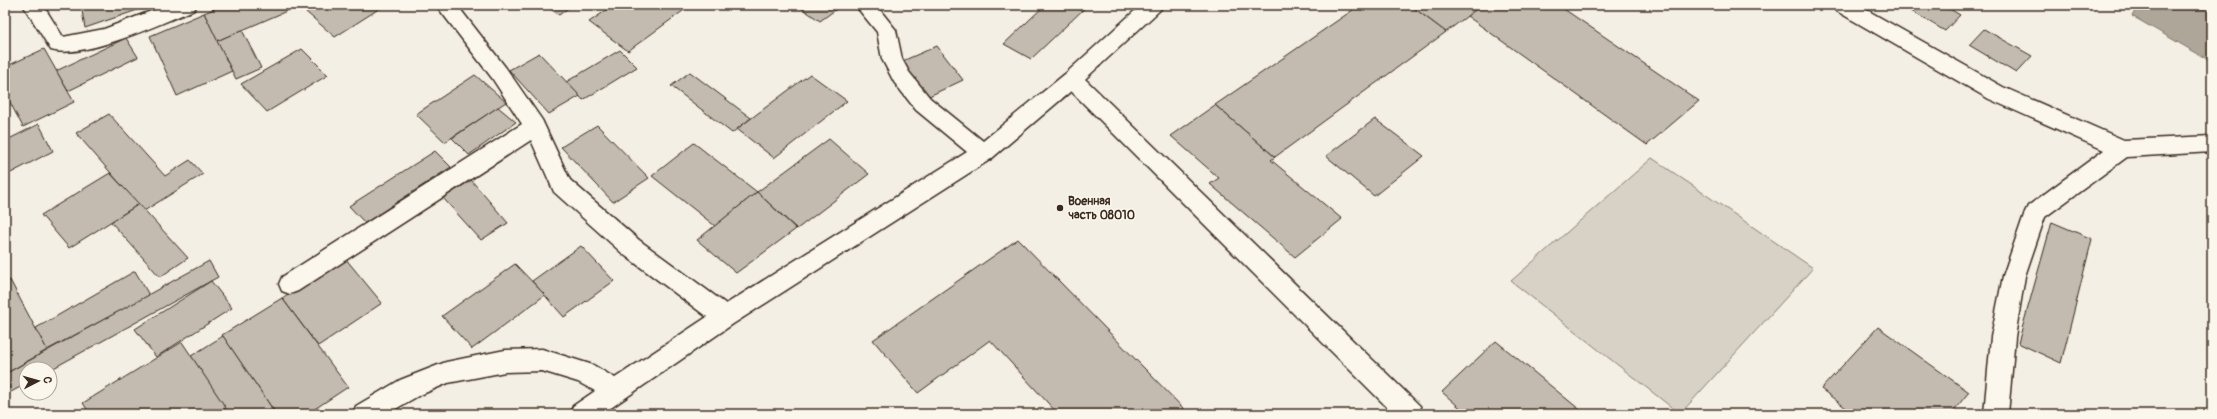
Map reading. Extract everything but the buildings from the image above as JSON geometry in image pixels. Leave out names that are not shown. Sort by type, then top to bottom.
[{"type":"street","points":[[33,5],[58,45],[79,44],[102,37],[188,5]]},
{"type":"street","points":[[446,5],[499,73],[535,126],[562,186],[631,247],[725,317]]},
{"type":"street","points":[[865,5],[886,30],[892,59],[901,77],[923,104],[983,153]]},
{"type":"street","points":[[582,414],[725,317],[983,153],[1072,79],[1153,5]]},
{"type":"street","points":[[1842,5],[1996,93],[2122,149],[2212,144]]},
{"type":"street","points":[[1072,79],[1411,414]]},
{"type":"street","points":[[290,284],[535,126]]},
{"type":"street","points":[[1996,414],[2003,337],[2014,276],[2036,212],[2122,149]]},
{"type":"street","points":[[365,414],[409,388],[446,373],[505,361],[542,360],[585,373],[616,390]]},
{"type":"shaded area","points":[[2139,5],[2212,5],[2212,62],[2132,16]]},
{"type":"shaded area","points":[[1652,158],[1813,268],[1680,414],[1511,281]]},
{"type":"place","name":"Военная часть 08010","points":[[1060,208]]}]
